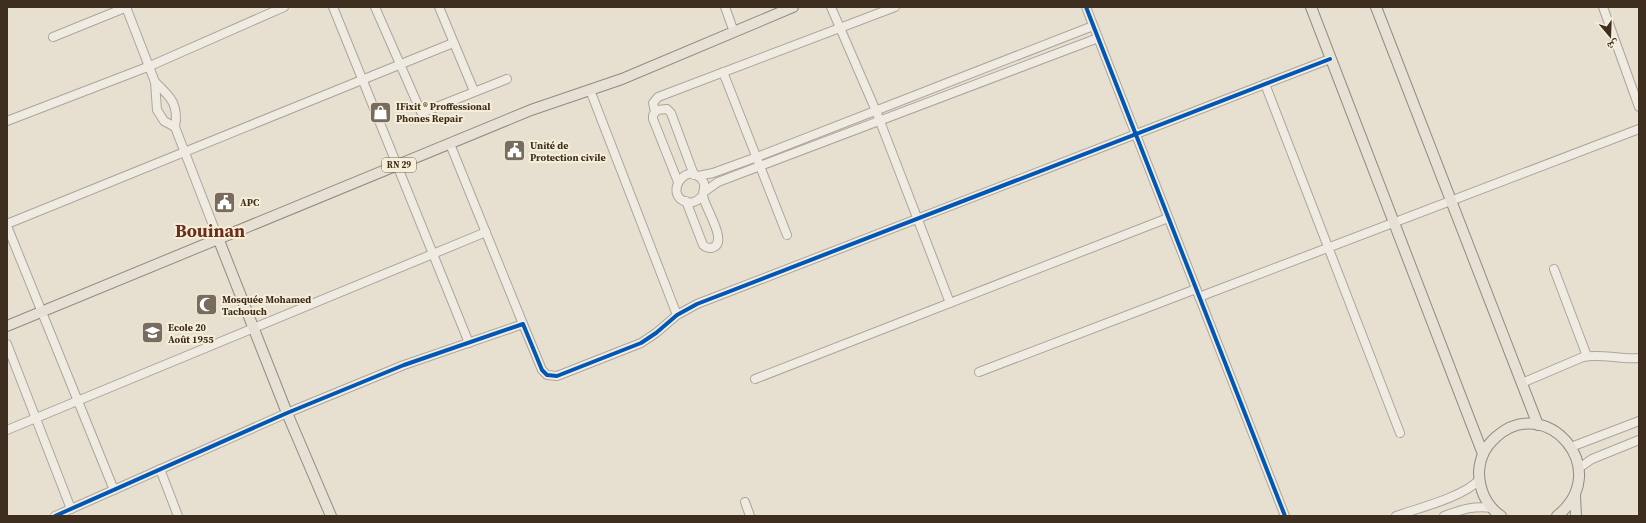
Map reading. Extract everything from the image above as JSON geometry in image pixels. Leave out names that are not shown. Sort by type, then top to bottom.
[{"type":"main road","name":"RN 29","points":[[7,326],[531,110],[622,79],[793,7]]},
{"type":"main road","points":[[1311,7],[1483,454],[1479,480],[1486,500],[1501,516]]},
{"type":"main road","points":[[1376,7],[1538,425]]},
{"type":"main road","points":[[218,238],[287,413],[331,516]]},
{"type":"main road","points":[[1483,454],[1500,433],[1512,427],[1525,424],[1538,425],[1557,432],[1571,447],[1579,468],[1580,477],[1575,496],[1576,516]]},
{"type":"main road","points":[[1557,516],[1568,507],[1575,496]]},
{"type":"street","points":[[53,37],[126,7],[155,82],[158,110],[164,121],[175,128]]},
{"type":"street","points":[[7,121],[150,66],[284,7]]},
{"type":"street","points":[[334,7],[362,81],[398,165],[469,343]]},
{"type":"street","points":[[375,7],[420,112],[424,112],[507,79]]},
{"type":"street","points":[[439,7],[474,91]]},
{"type":"street","points":[[725,7],[734,32]]},
{"type":"street","points":[[832,7],[876,111],[950,303]]},
{"type":"street","points":[[678,182],[653,119],[655,112],[653,103],[658,97],[895,7]]},
{"type":"street","points":[[1086,7],[1285,516]]},
{"type":"street","points":[[1603,7],[1639,107]]},
{"type":"street","points":[[655,112],[663,108],[671,113],[696,176],[704,183],[703,194],[719,238],[713,248],[702,245],[686,202],[679,196],[676,187],[684,175],[696,176],[713,173],[757,157],[1093,26]]},
{"type":"street","points":[[686,202],[695,201],[718,182],[1098,38]]},
{"type":"street","points":[[114,490],[7,225],[453,43]]},
{"type":"street","points":[[450,144],[542,370],[547,375],[554,376],[641,343],[656,333],[677,315],[697,304],[1330,59]]},
{"type":"street","points":[[1004,60],[1008,71]]},
{"type":"street","points":[[723,72],[787,235]]},
{"type":"street","points":[[155,82],[174,102],[177,115],[175,128],[218,238]]},
{"type":"street","points":[[1265,84],[1400,433]]},
{"type":"street","points":[[590,90],[677,315]]},
{"type":"street","points":[[979,372],[1197,293],[1329,248],[1639,129]]},
{"type":"street","points":[[755,379],[1168,218]]},
{"type":"street","points":[[7,430],[253,327],[486,232]]},
{"type":"street","points":[[1554,269],[1587,356]]},
{"type":"street","points":[[55,516],[287,413],[404,365],[523,324]]},
{"type":"street","points":[[7,344],[71,509]]},
{"type":"street","points":[[1522,383],[1587,356],[1639,358]]},
{"type":"street","points":[[1571,447],[1639,421]]},
{"type":"street","points":[[1579,468],[1592,459],[1639,440]]},
{"type":"street","points":[[160,469],[178,516]]},
{"type":"street","points":[[1396,516],[1461,492],[1474,485],[1479,480]]},
{"type":"street","points":[[745,502],[750,516]]},
{"type":"street","points":[[1444,516],[1470,507],[1481,506],[1492,508]]},
{"type":"cycle path","points":[[1086,7],[1285,516]]},
{"type":"cycle path","points":[[55,516],[287,413],[404,365],[523,324],[542,370],[547,375],[557,376],[641,343],[656,333],[677,315],[697,304],[1330,59]]},
{"type":"place","name":"IFixit ® Proffessional Phones Repair","points":[[380,112]]},
{"type":"place","name":"Unité de Protection civile","points":[[515,151]]},
{"type":"place","name":"APC","points":[[224,202]]},
{"type":"place","name":"Mosquée Mohamed Tachouch","points":[[206,305]]},
{"type":"place","name":"Ecole 20 Août 1955","points":[[152,333]]},
{"type":"district","name":"Bouinan","points":[[210,231]]}]
